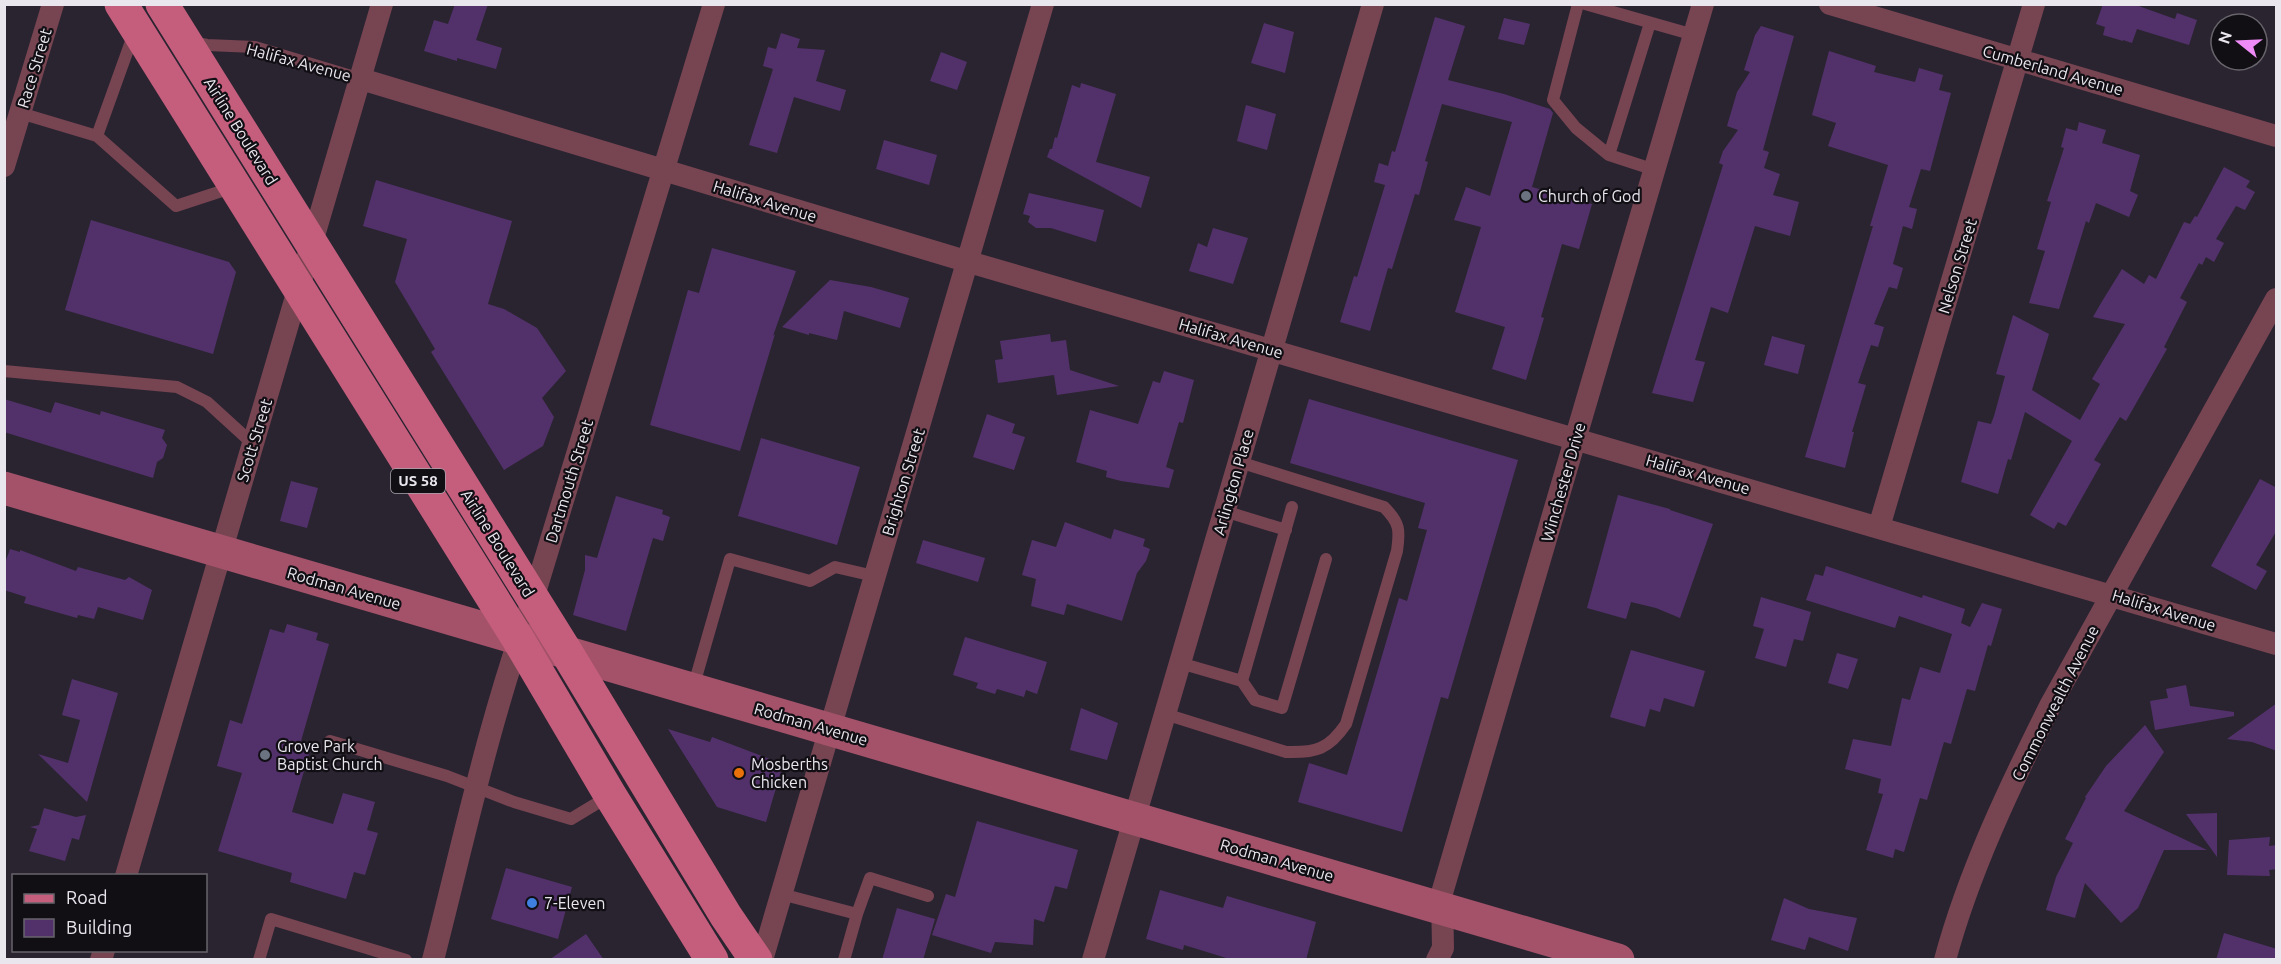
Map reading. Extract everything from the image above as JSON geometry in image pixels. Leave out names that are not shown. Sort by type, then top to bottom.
[{"type":"main road","name":"Airline Boulevard","points":[[162,4],[567,653],[726,916],[756,960]]},
{"type":"main road","name":"Airline Boulevard","points":[[128,17],[518,639],[610,795],[712,960]]},
{"type":"street","name":"Race Street","points":[[4,166],[53,4]]},
{"type":"street","name":"Scott Street","points":[[127,874],[382,4]]},
{"type":"street","name":"Dartmouth Street","points":[[433,960],[518,639],[533,599],[714,4]]},
{"type":"street","name":"Brighton Street","points":[[762,960],[1043,4]]},
{"type":"street","name":"Arlington Place","points":[[1093,960],[1373,4]]},
{"type":"street","name":"Winchester Drive","points":[[1437,960],[1443,948],[1442,892],[1703,4]]},
{"type":"street","name":"Cumberland Avenue","points":[[1830,4],[2277,136]]},
{"type":"street","name":"Nelson Street","points":[[1880,527],[2034,4]]},
{"type":"street","name":"Halifax Avenue","points":[[361,79],[969,262],[2277,644]]},
{"type":"street","name":"Commonwealth Avenue","points":[[1945,960],[1988,838],[2032,742],[2277,299]]},
{"type":"street","name":"Rodman Avenue","points":[[4,488],[1618,960]]},
{"type":"lane","points":[[1578,4],[1553,100],[1576,128],[1609,156],[1655,170]]},
{"type":"lane","points":[[1585,4],[1694,35]]},
{"type":"lane","points":[[97,136],[128,17]]},
{"type":"lane","points":[[1609,156],[1650,23]]},
{"type":"lane","name":"Halifax Avenue","points":[[184,40],[207,45],[255,47],[361,79]]},
{"type":"lane","points":[[20,113],[97,136],[176,206],[234,187]]},
{"type":"lane","points":[[4,370],[177,387],[207,402],[253,444]]},
{"type":"lane","points":[[1165,714],[1286,752],[1306,753],[1323,748],[1336,738],[1346,724],[1393,563],[1400,532],[1395,517],[1384,507],[1239,462]]},
{"type":"lane","points":[[1242,681],[1292,507]]},
{"type":"lane","points":[[1224,512],[1286,530]]},
{"type":"lane","points":[[693,689],[730,559],[810,581],[835,567],[874,576]]},
{"type":"lane","points":[[1180,663],[1242,681],[1255,700],[1282,708],[1326,559]]},
{"type":"lane","points":[[330,741],[447,776],[514,802],[571,819],[610,795]]},
{"type":"lane","points":[[844,960],[856,914],[870,878],[928,896]]},
{"type":"lane","points":[[781,894],[856,914]]},
{"type":"lane","points":[[259,960],[271,920],[406,960]]},
{"type":"building","points":[[455,4],[488,4],[476,40],[502,48],[496,69],[424,51],[434,20],[448,24]]},
{"type":"building","points":[[2103,4],[2133,4],[2175,19],[2177,13],[2197,20],[2189,45],[2137,29],[2132,43],[2103,35],[2105,27],[2096,24]]},
{"type":"building","points":[[1435,17],[1465,26],[1448,80],[1504,94],[1550,109],[1553,113],[1532,187],[1592,204],[1579,249],[1562,244],[1526,380],[1492,369],[1505,327],[1455,312],[1481,227],[1454,220],[1466,187],[1490,196],[1512,122],[1442,104],[1425,161],[1428,162],[1419,195],[1415,194],[1392,269],[1388,268],[1370,331],[1340,322],[1354,276],[1357,277],[1385,185],[1374,182],[1379,163],[1388,166],[1392,151],[1395,152]]},
{"type":"building","points":[[1504,18],[1530,24],[1524,45],[1498,39]]},
{"type":"building","points":[[1264,23],[1294,32],[1285,73],[1251,63]]},
{"type":"building","points":[[1761,26],[1794,36],[1763,150],[1769,152],[1764,168],[1780,174],[1773,195],[1799,202],[1790,236],[1755,226],[1728,313],[1711,307],[1695,360],[1705,362],[1693,402],[1652,393],[1723,165],[1719,163],[1723,151],[1738,130],[1727,126],[1737,92],[1750,72],[1744,70],[1755,35]]},
{"type":"building","points":[[781,33],[800,39],[797,48],[825,50],[816,81],[846,90],[840,111],[794,97],[777,153],[749,145],[773,69],[763,66],[768,47],[776,49]]},
{"type":"building","points":[[1829,51],[1876,66],[1874,72],[1915,82],[1919,68],[1943,75],[1939,90],[1951,93],[1930,171],[1921,169],[1909,207],[1917,209],[1912,229],[1903,226],[1893,264],[1903,268],[1897,289],[1889,287],[1874,324],[1884,327],[1878,347],[1871,345],[1858,383],[1866,385],[1852,432],[1854,432],[1845,468],[1805,457],[1873,226],[1870,226],[1888,165],[1828,146],[1836,123],[1812,115]]},
{"type":"building","points":[[941,52],[967,62],[957,90],[930,81]]},
{"type":"building","points":[[1081,83],[1116,94],[1096,162],[1150,177],[1141,208],[1047,157],[1055,137],[1057,138],[1072,85],[1080,88]]},
{"type":"building","points":[[1246,105],[1276,114],[1267,150],[1237,141]]},
{"type":"building","points":[[2079,122],[2106,130],[2102,143],[2140,155],[2130,191],[2138,195],[2129,217],[2096,203],[2089,223],[2086,221],[2059,309],[2029,303],[2045,251],[2037,249],[2051,202],[2047,201],[2064,148],[2061,147],[2066,128],[2077,131]]},
{"type":"building","points":[[884,140],[937,155],[929,185],[876,169]]},
{"type":"building","points":[[2224,167],[2250,181],[2246,187],[2255,192],[2245,210],[2236,206],[2216,239],[2224,243],[2214,262],[2206,257],[2202,265],[2199,263],[2180,298],[2187,302],[2164,347],[2167,349],[2126,421],[2120,417],[2094,460],[2101,464],[2066,526],[2058,522],[2054,529],[2030,515],[2072,441],[2025,412],[1998,494],[1961,482],[1978,421],[1991,424],[1994,416],[2005,376],[1996,374],[2013,315],[2049,334],[2032,390],[2080,420],[2100,384],[2092,379],[2125,324],[2093,317],[2122,269],[2144,284],[2149,275],[2156,279],[2184,222],[2190,224],[2195,216],[2197,217]]},
{"type":"building","points":[[376,180],[512,221],[488,304],[504,309],[537,328],[566,371],[542,398],[554,417],[543,446],[504,470],[431,352],[435,349],[395,282],[407,239],[363,226]]},
{"type":"building","points":[[1029,193],[1104,210],[1096,242],[1051,228],[1036,228],[1028,222],[1030,216],[1023,214]]},
{"type":"building","points":[[91,220],[229,262],[236,272],[213,354],[65,310]]},
{"type":"building","points":[[1213,228],[1248,238],[1233,284],[1189,271],[1198,243],[1207,247]]},
{"type":"building","points":[[712,248],[796,271],[773,336],[775,334],[740,451],[650,425],[688,290],[699,293]]},
{"type":"building","points":[[830,280],[871,287],[909,298],[900,328],[844,311],[837,340],[782,327]]},
{"type":"building","points":[[1050,334],[1051,342],[1066,340],[1070,370],[1119,386],[1057,395],[1054,375],[998,383],[995,360],[1003,359],[1000,341]]},
{"type":"building","points":[[1772,336],[1805,345],[1798,374],[1764,365]]},
{"type":"building","points":[[1164,371],[1194,380],[1183,423],[1179,422],[1166,467],[1174,470],[1169,488],[1106,477],[1107,471],[1076,462],[1090,410],[1138,424],[1153,381],[1160,383]]},
{"type":"building","points":[[4,399],[51,413],[55,402],[100,415],[101,411],[165,430],[162,438],[167,445],[163,458],[157,462],[153,478],[4,432]]},
{"type":"building","points":[[1309,399],[1518,460],[1448,699],[1441,697],[1402,832],[1298,802],[1309,763],[1347,775],[1399,598],[1407,601],[1427,530],[1418,528],[1425,503],[1290,463]]},
{"type":"building","points":[[987,414],[1015,424],[1012,433],[1025,437],[1014,470],[973,457]]},
{"type":"building","points":[[761,438],[860,467],[837,545],[738,516]]},
{"type":"building","points":[[2260,479],[2277,488],[2277,530],[2256,565],[2267,571],[2256,590],[2211,566]]},
{"type":"building","points":[[291,481],[318,488],[307,528],[280,521]]},
{"type":"building","points":[[1618,495],[1713,524],[1680,618],[1656,608],[1631,602],[1626,619],[1587,608]]},
{"type":"building","points":[[616,496],[663,510],[662,514],[670,517],[663,541],[653,538],[626,631],[573,615],[585,570],[585,555],[597,558]]},
{"type":"building","points":[[1065,522],[1111,539],[1114,529],[1145,539],[1143,546],[1150,549],[1146,561],[1137,573],[1122,621],[1067,604],[1064,615],[1031,606],[1036,579],[1022,575],[1032,540],[1056,547]]},
{"type":"building","points":[[923,540],[985,558],[978,582],[916,563]]},
{"type":"building","points":[[10,549],[20,552],[20,550],[76,571],[78,567],[125,580],[129,577],[152,590],[143,620],[98,607],[94,619],[78,615],[77,618],[24,603],[26,597],[4,590],[4,566]]},
{"type":"building","points":[[1826,566],[1922,598],[1923,595],[1965,609],[1961,623],[1970,627],[1982,603],[2002,609],[1991,646],[1988,645],[1975,691],[1967,689],[1951,744],[1944,742],[1927,800],[1920,798],[1904,852],[1895,849],[1893,858],[1866,850],[1883,794],[1878,793],[1881,779],[1845,769],[1853,739],[1891,746],[1902,698],[1910,700],[1920,667],[1940,673],[1952,634],[1899,616],[1895,628],[1806,600],[1815,574],[1823,576]]},
{"type":"building","points":[[1761,597],[1811,612],[1803,641],[1794,639],[1786,667],[1755,658],[1764,629],[1753,626]]},
{"type":"building","name":"Grove Park Baptist Church","points":[[287,624],[318,633],[316,640],[329,644],[301,741],[312,744],[292,812],[333,824],[343,793],[375,802],[367,830],[378,833],[365,875],[354,872],[346,899],[290,882],[292,873],[218,851],[242,773],[217,766],[230,720],[242,724],[270,629],[284,633]]},
{"type":"building","points":[[965,637],[1047,662],[1037,694],[1026,690],[1024,697],[997,689],[995,694],[976,688],[978,683],[953,675]]},
{"type":"building","points":[[1631,650],[1705,671],[1694,707],[1664,698],[1660,712],[1650,709],[1645,727],[1610,717]]},
{"type":"building","points":[[1837,653],[1858,659],[1848,689],[1828,683]]},
{"type":"building","points":[[72,679],[118,693],[87,802],[38,754],[68,763],[80,720],[62,715]]},
{"type":"building","points":[[2186,685],[2190,706],[2234,712],[2234,716],[2155,730],[2150,701],[2168,698],[2166,689]]},
{"type":"building","points":[[2277,703],[2277,751],[2252,742],[2227,739]]},
{"type":"building","points":[[1081,708],[1118,723],[1107,760],[1070,750]]},
{"type":"building","points":[[2145,725],[2164,752],[2124,811],[2207,850],[2164,850],[2138,908],[2121,923],[2085,883],[2075,918],[2046,910],[2056,877],[2073,843],[2065,839],[2085,797],[2106,766]]},
{"type":"building","name":"Mosberths Chicken","points":[[668,729],[710,742],[712,737],[783,764],[766,822],[717,807]]},
{"type":"building","points":[[44,808],[76,817],[86,815],[79,840],[72,838],[65,861],[29,851],[37,829],[30,827],[39,825]]},
{"type":"building","points":[[2217,813],[2217,857],[2186,814]]},
{"type":"building","points":[[977,821],[1078,850],[1067,889],[1055,886],[1044,922],[1034,919],[1033,945],[995,942],[991,953],[932,935],[946,894],[955,897]]},
{"type":"building","points":[[2270,837],[2269,846],[2277,845],[2277,869],[2269,870],[2270,876],[2227,875],[2229,840]]},
{"type":"building","name":"7-Eleven","points":[[506,868],[572,887],[558,939],[491,919]]},
{"type":"building","points":[[1160,890],[1223,908],[1227,896],[1316,922],[1306,960],[1233,960],[1184,945],[1183,950],[1146,939]]},
{"type":"building","points":[[1784,898],[1809,909],[1857,918],[1848,951],[1809,937],[1805,950],[1771,940]]},
{"type":"building","points":[[897,908],[935,919],[923,960],[882,960]]},
{"type":"building","points":[[2224,933],[2277,949],[2277,960],[2216,960]]},
{"type":"building","points":[[586,934],[604,960],[549,960]]},
{"type":"place","name":"Church of God","points":[[1526,196]]},
{"type":"place","name":"Grove Park Baptist Church","points":[[265,755]]},
{"type":"place","name":"Mosberths Chicken","points":[[739,773]]},
{"type":"place","name":"7-Eleven","points":[[532,903]]}]
